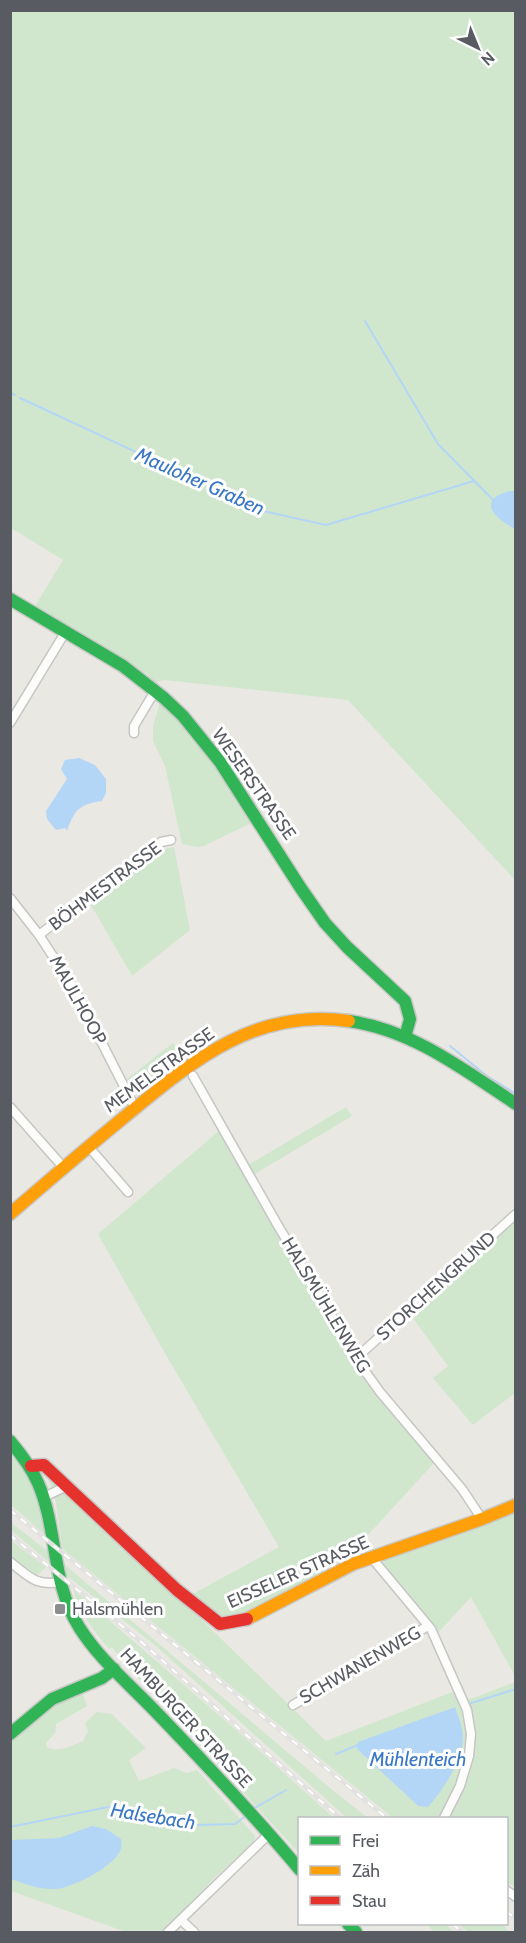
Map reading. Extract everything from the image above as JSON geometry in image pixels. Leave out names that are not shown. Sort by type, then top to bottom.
[{"type":"street","name":"WESERSTRASSE","points":[[10,599],[138,675],[183,716],[262,824],[316,911],[331,930],[405,1001],[411,1011],[412,1021],[405,1037]]},
{"type":"street","points":[[10,723],[66,631]]},
{"type":"street","points":[[134,733],[134,726],[155,691]]},
{"type":"street","name":"BÖHMESTRASSE","points":[[39,936],[161,842],[171,840]]},
{"type":"street","name":"MAULHOOP","points":[[10,898],[75,990],[135,1108]]},
{"type":"street","name":"MEMELSTRASSE","points":[[10,1214],[88,1146],[204,1055],[223,1044],[262,1028],[302,1020],[365,1024],[405,1037],[435,1053],[516,1104]]},
{"type":"street","name":"HALSMÜHLENWEG","points":[[193,1076],[356,1358],[380,1392],[462,1488],[482,1519]]},
{"type":"street","points":[[10,1107],[64,1168]]},
{"type":"street","points":[[88,1146],[128,1192]]},
{"type":"street","name":"STORCHENGRUND","points":[[356,1358],[516,1214]]},
{"type":"street","points":[[10,1441],[31,1466]]},
{"type":"street","name":"EISSELER STRASSE","points":[[31,1466],[44,1465],[177,1590],[220,1624],[242,1621],[353,1564],[516,1505]]},
{"type":"street","name":"HAMBURGER STRASSE","points":[[31,1466],[44,1497],[60,1582],[68,1608],[76,1623],[114,1669],[269,1833],[298,1868]]},
{"type":"street","points":[[44,1497],[67,1486]]},
{"type":"street","points":[[371,1557],[428,1626],[467,1710],[471,1734],[469,1756],[460,1786],[444,1817]]},
{"type":"street","points":[[10,1562],[37,1582],[47,1585],[60,1582]]},
{"type":"street","name":"SCHWANENWEG","points":[[293,1705],[428,1626]]},
{"type":"street","points":[[10,1734],[48,1702],[61,1694],[104,1678],[114,1669]]},
{"type":"street","points":[[168,1932],[269,1833]]},
{"type":"street","points":[[181,1920],[194,1932]]},
{"type":"green space","points":[[10,11],[515,11],[515,880],[348,700],[165,680],[154,682],[147,674],[35,606],[63,560],[11,528]]},
{"type":"green space","points":[[160,702],[199,743],[255,821],[204,846],[182,844],[165,766],[153,741],[153,726]]},
{"type":"green space","points":[[174,847],[190,930],[132,976],[90,903],[154,851]]},
{"type":"green space","points":[[173,1043],[184,1060],[139,1095],[135,1094],[127,1079]]},
{"type":"green space","points":[[346,1107],[352,1116],[253,1175],[248,1165]]},
{"type":"green space","points":[[220,1130],[360,1371],[434,1463],[346,1559],[301,1582],[303,1586],[272,1604],[236,1618],[215,1616],[189,1596],[279,1547],[98,1234]]},
{"type":"green space","points":[[515,1220],[515,1393],[473,1425],[433,1378],[448,1366],[412,1317]]},
{"type":"green space","points":[[10,1454],[24,1471],[34,1491],[44,1534],[11,1505]]},
{"type":"green space","points":[[47,1473],[122,1542],[326,1741],[455,1691],[462,1702],[515,1682],[515,1887],[508,1883],[508,1817],[392,1817],[62,1548],[56,1503]],"holes":[[[454,1707],[461,1725],[460,1753],[436,1798],[418,1806],[357,1749]]]},
{"type":"green space","points":[[515,1510],[515,1676],[471,1597],[438,1633],[383,1563],[389,1555],[501,1518]]},
{"type":"green space","points":[[10,1522],[49,1552],[50,1563],[11,1530]]},
{"type":"green space","points":[[10,1540],[46,1567],[36,1577],[11,1558]]},
{"type":"green space","points":[[65,1565],[367,1817],[346,1817],[156,1646],[66,1575]]},
{"type":"green space","points":[[73,1589],[333,1817],[298,1817],[298,1852],[112,1647],[109,1649],[83,1613]]},
{"type":"green space","points":[[82,1692],[87,1706],[56,1724],[55,1733],[46,1743],[47,1747],[60,1749],[83,1741],[88,1731],[85,1723],[97,1712],[112,1714],[146,1748],[129,1760],[139,1781],[174,1768],[187,1773],[197,1770],[255,1836],[254,1842],[213,1879],[165,1932],[126,1932],[11,1891],[10,1737],[44,1709]]},
{"type":"green space","points":[[427,1925],[446,1925],[454,1932],[434,1932]]},
{"type":"green space","points":[[460,1925],[504,1925],[509,1932],[468,1932]]},
{"type":"water","points":[[515,491],[515,529],[496,515],[491,505],[499,495]]},
{"type":"water","points":[[79,758],[95,765],[106,779],[106,793],[102,801],[79,809],[72,818],[67,831],[65,828],[56,830],[47,819],[46,811],[67,779],[61,769],[65,760]]},
{"type":"water","name":"Mühlenteich","points":[[455,1707],[462,1730],[462,1748],[451,1775],[428,1807],[418,1806],[357,1749],[358,1742]]},
{"type":"water","points":[[92,1826],[106,1829],[121,1839],[118,1855],[103,1868],[72,1885],[56,1889],[38,1888],[11,1879],[11,1840],[59,1838]]},
{"type":"waterway","points":[[365,321],[438,444],[495,502]]},
{"type":"waterway","name":"Mauloher Graben","points":[[10,393],[15,395]]},
{"type":"waterway","name":"Mauloher Graben","points":[[20,398],[263,511],[326,525],[474,481]]},
{"type":"waterway","points":[[450,1046],[487,1076],[516,1094]]},
{"type":"waterway","name":"Halsebach","points":[[468,1704],[516,1689]]},
{"type":"waterway","name":"Halsebach","points":[[336,1754],[358,1745]]},
{"type":"waterway","name":"Halsebach","points":[[253,1809],[286,1790]]},
{"type":"waterway","name":"Halsebach","points":[[10,1827],[108,1807],[197,1825],[235,1824],[247,1815]]},
{"type":"railway","points":[[10,1510],[386,1817]]},
{"type":"railway","points":[[10,1535],[138,1639],[339,1817]]},
{"type":"railway","points":[[508,1913],[516,1918]]},
{"type":"railway","points":[[454,1925],[462,1932]]},
{"type":"traffic: fast","points":[[10,599],[123,666],[183,716],[220,762],[325,923],[347,947],[405,1001],[410,1019],[405,1037]]},
{"type":"traffic: fast","points":[[349,1021],[395,1033],[416,1042],[457,1065],[516,1104]]},
{"type":"traffic: fast","points":[[10,1441],[26,1461],[38,1483],[49,1519],[64,1592],[70,1610],[87,1639],[105,1661],[211,1770],[298,1868]]},
{"type":"traffic: fast","points":[[10,1734],[52,1699],[102,1678],[114,1669]]},
{"type":"traffic: fast","points":[[349,1925],[356,1932]]},
{"type":"traffic: slow","points":[[10,1214],[147,1098],[225,1044],[253,1031],[283,1023],[315,1019],[349,1021]]},
{"type":"traffic: slow","points":[[247,1619],[353,1564],[516,1505]]},
{"type":"traffic: jam","points":[[31,1466],[44,1465],[177,1590],[220,1624],[247,1619]]},
{"type":"place","name":"Halsmühlen","points":[[60,1609]]}]
